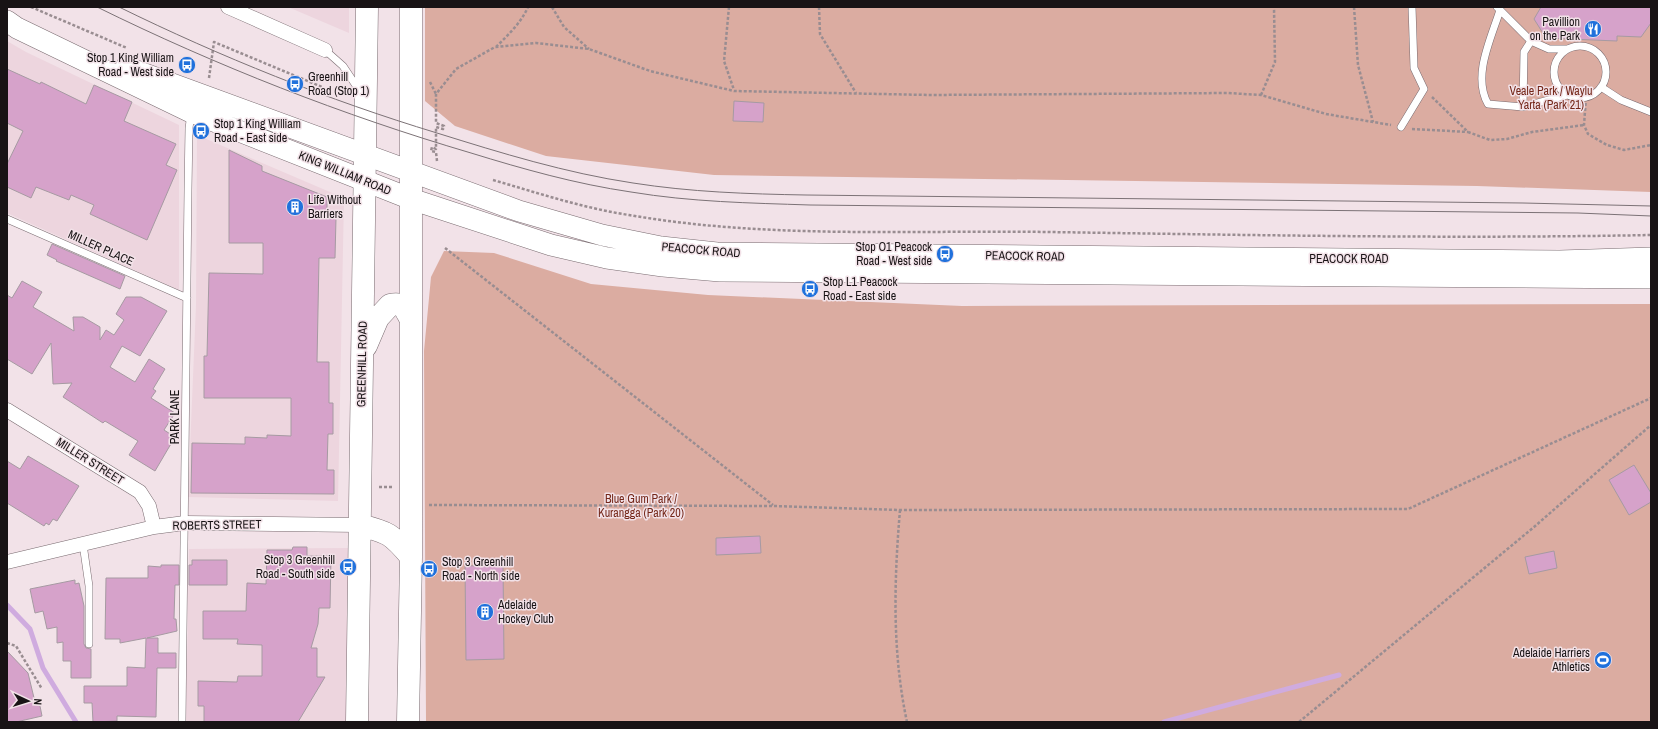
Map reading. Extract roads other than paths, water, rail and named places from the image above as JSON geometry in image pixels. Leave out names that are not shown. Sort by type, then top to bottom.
[{"type":"highway","name":"GREENHILL ROAD","points":[[357,722],[367,7]]},
{"type":"highway","points":[[407,722],[410,557],[411,7]]},
{"type":"highway","points":[[362,354],[378,318],[390,305],[398,303],[403,306],[411,320]]},
{"type":"highway","points":[[359,525],[382,530],[396,540],[410,557]]},
{"type":"main road","name":"KING WILLIAM ROAD","points":[[12,24],[411,171]]},
{"type":"main road","name":"KING WILLIAM ROAD","points":[[12,24],[191,112],[410,199]]},
{"type":"main road","name":"PEACOCK ROAD","points":[[411,171],[520,210],[602,235],[661,246],[717,253],[1364,268],[1651,278]]},
{"type":"main road","name":"PEACOCK ROAD","points":[[410,199],[551,245],[607,258],[663,266],[720,271],[1364,268],[1651,258]]},
{"type":"street","points":[[228,7],[325,50]]},
{"type":"street","name":"MILLER STREET","points":[[7,410],[140,492],[149,506],[154,527]]},
{"type":"street","name":"ROBERTS STREET","points":[[7,562],[154,527],[185,523],[359,525]]},
{"type":"lane","points":[[1401,127],[1424,89],[1414,68],[1412,7]]},
{"type":"lane","points":[[1567,50],[1549,49],[1531,41],[1499,9],[1482,69],[1483,95],[1488,104],[1523,106],[1567,95]]},
{"type":"lane","points":[[1523,106],[1524,52],[1531,41]]},
{"type":"lane","points":[[1575,46],[1584,46],[1599,54],[1604,62],[1606,70],[1605,79],[1601,87],[1594,94],[1586,98],[1576,98],[1567,95],[1559,87],[1554,78],[1554,67],[1559,57],[1567,50],[1575,46]]},
{"type":"lane","points":[[325,50],[336,59],[351,77],[365,101]]},
{"type":"lane","points":[[1601,87],[1622,100],[1651,112]]},
{"type":"lane","name":"PARK LANE","points":[[182,722],[189,128],[191,112]]},
{"type":"lane","name":"MILLER PLACE","points":[[7,219],[187,298]]},
{"type":"lane","points":[[83,544],[89,586],[89,644]]},
{"type":"waterway","points":[[7,605],[30,629],[43,668],[76,722]]},
{"type":"waterway","points":[[1164,722],[1339,675]]},
{"type":"tram line","points":[[97,7],[142,29],[234,69],[328,106],[375,122],[550,176],[610,189],[653,195],[720,202],[810,205],[1578,213],[1651,216]]},
{"type":"tram line","points":[[119,7],[196,43],[275,76],[315,92],[396,120],[485,148],[558,168],[608,179],[676,189],[784,195],[1523,203],[1651,206]]},
{"type":"place","name":"Pavillion on the Park","points":[[1593,29]]},
{"type":"place","name":"Stop 1 King William Road - West side","points":[[187,65]]},
{"type":"place","name":"Greenhill Road (Stop 1)","points":[[295,84]]},
{"type":"place","name":"Stop 1 King William Road - East side","points":[[201,131]]},
{"type":"place","name":"Life Without Barriers","points":[[295,207]]},
{"type":"place","name":"Stop O1 Peacock Road - West side","points":[[945,254]]},
{"type":"place","name":"Stop L1 Peacock Road - East side","points":[[810,289]]},
{"type":"place","name":"Stop 3 Greenhill Road - South side","points":[[348,567]]},
{"type":"place","name":"Stop 3 Greenhill Road - North side","points":[[429,569]]},
{"type":"place","name":"Adelaide Hockey Club","points":[[485,612]]},
{"type":"place","name":"Adelaide Harriers Athletics","points":[[1603,660]]},
{"type":"park label","name":"Veale Park / Waylu Yarta (Park 21)","points":[[1551,98]]},
{"type":"park label","name":"Blue Gum Park / Kurangga (Park 20)","points":[[641,506]]}]
